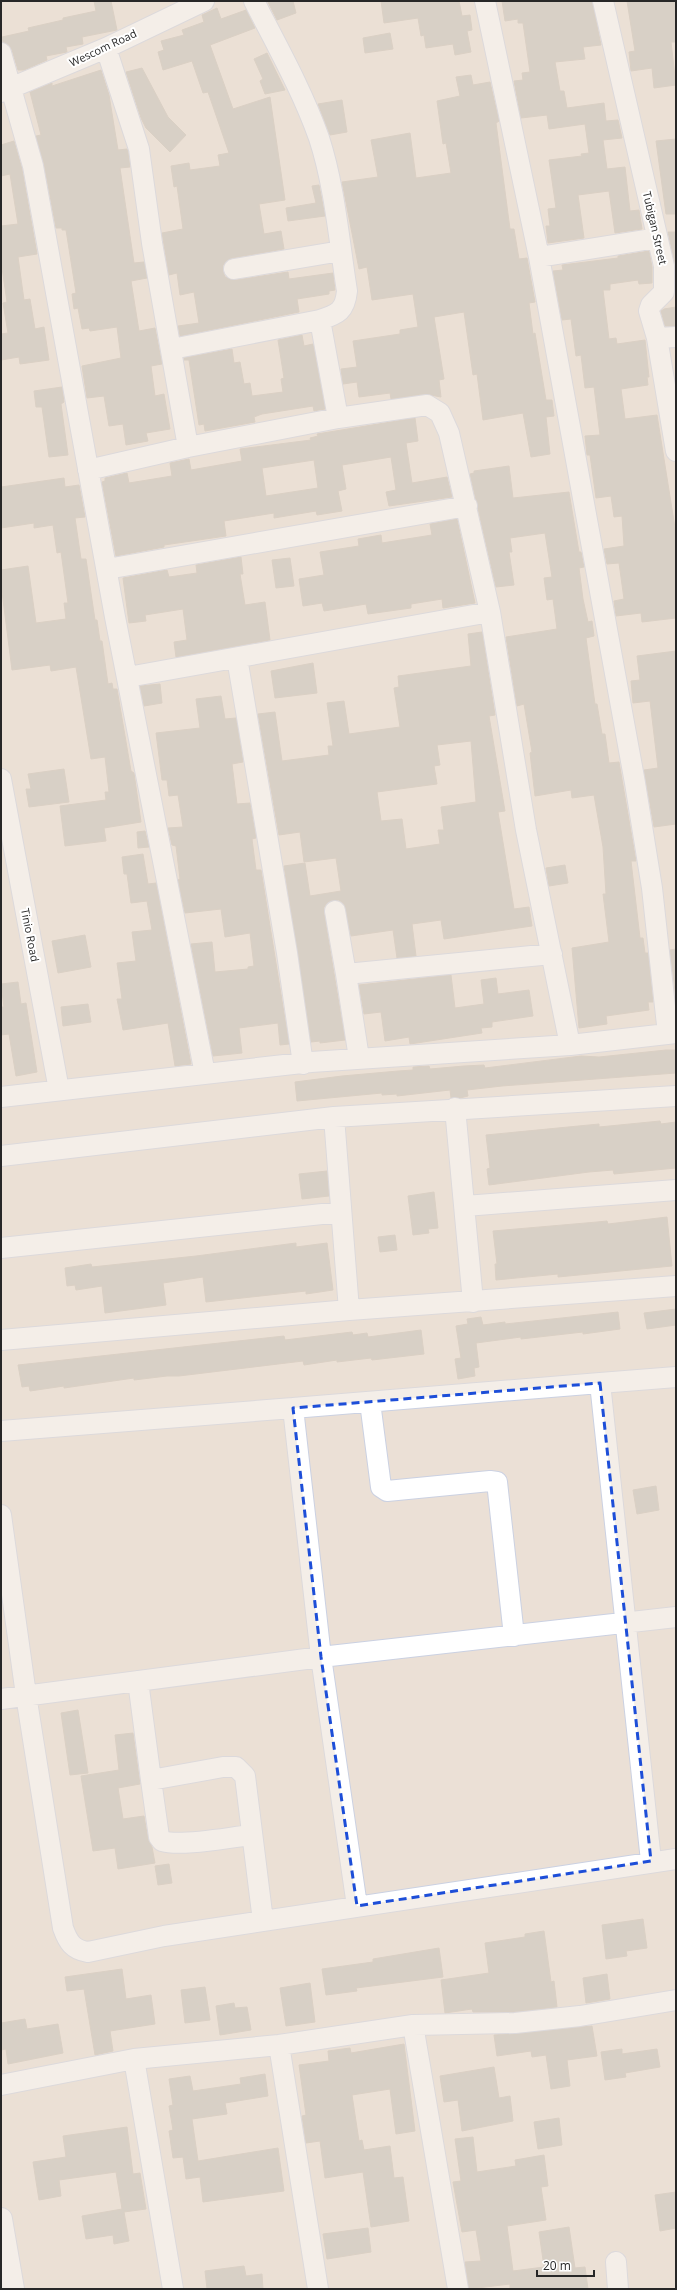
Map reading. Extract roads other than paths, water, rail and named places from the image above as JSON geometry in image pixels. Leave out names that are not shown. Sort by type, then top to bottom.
[{"type":"street","name":"Wescom Road","points":[[6,90],[106,48],[174,8],[204,1]]},
{"type":"street","points":[[172,349],[320,320],[338,314],[346,302],[347,291],[330,186],[319,140],[303,97],[254,1]]},
{"type":"street","points":[[1,1097],[358,1058],[570,1045],[672,1034],[652,888],[635,784],[539,257],[485,1]]},
{"type":"street","name":"Tubigan Street","points":[[603,1],[657,238],[670,265],[664,292],[651,305],[649,311],[666,338],[676,451]]},
{"type":"street","points":[[106,48],[139,149],[153,250],[172,349],[188,447]]},
{"type":"street","points":[[1,53],[6,90],[34,166],[88,470],[205,1074]]},
{"type":"street","points":[[539,257],[657,238]]},
{"type":"street","points":[[234,269],[341,252]]},
{"type":"street","points":[[320,320],[338,418]]},
{"type":"street","points":[[88,470],[188,447],[338,418],[427,406],[437,409],[449,434],[467,506],[490,612],[526,830],[570,1045]]},
{"type":"street","points":[[107,569],[467,506]]},
{"type":"street","points":[[128,677],[490,612]]},
{"type":"street","points":[[237,658],[288,953],[303,1064]]},
{"type":"street","name":"Tinio Road","points":[[1,780],[59,1090]]},
{"type":"street","points":[[335,911],[358,1058]]},
{"type":"street","points":[[346,974],[552,954]]},
{"type":"street","points":[[1,1156],[334,1117],[456,1108],[676,1096]]},
{"type":"street","points":[[456,1108],[473,1302]]},
{"type":"street","points":[[334,1117],[349,1310]]},
{"type":"street","points":[[465,1206],[676,1190]]},
{"type":"street","points":[[1,1248],[341,1212]]},
{"type":"street","points":[[1,1340],[349,1310],[676,1286]]},
{"type":"street","points":[[1,1431],[676,1377]]},
{"type":"street","points":[[600,1383],[624,1623],[651,1861]]},
{"type":"street","points":[[370,1402],[381,1487],[387,1491],[490,1480],[497,1482],[514,1636]]},
{"type":"street","points":[[293,1408],[321,1657],[357,1906]]},
{"type":"street","points":[[1,1515],[26,1694],[63,1928],[72,1945],[78,1950],[88,1952],[164,1936],[651,1861],[676,1859]]},
{"type":"street","points":[[1,1699],[26,1694],[321,1657],[676,1617]]},
{"type":"street","points":[[138,1681],[159,1837],[162,1841],[168,1843],[252,1835]]},
{"type":"street","points":[[151,1780],[223,1767],[236,1768],[245,1776],[263,1921]]},
{"type":"street","points":[[1,2085],[134,2059],[279,2045],[413,2025],[515,2023],[580,2016],[676,2000]]},
{"type":"street","points":[[413,2025],[458,2289]]},
{"type":"street","points":[[279,2045],[318,2289]]},
{"type":"street","points":[[134,2059],[172,2289]]},
{"type":"street","points":[[1,2219],[13,2289]]},
{"type":"street","points":[[616,2262],[618,2289]]}]
